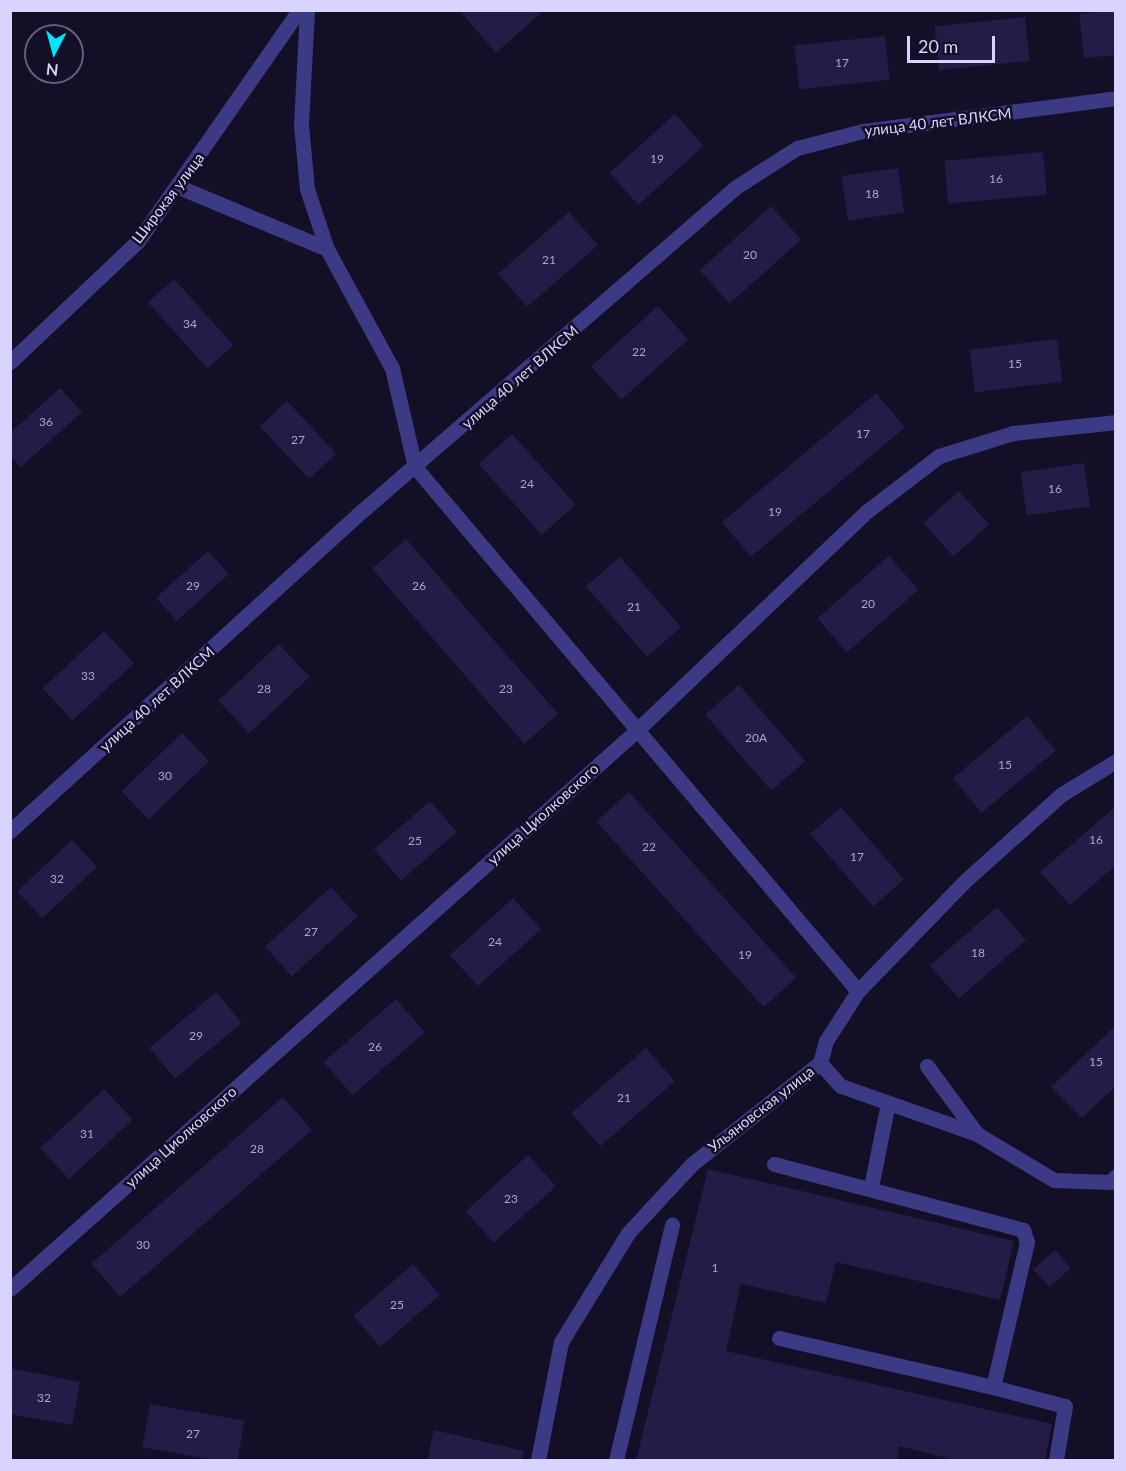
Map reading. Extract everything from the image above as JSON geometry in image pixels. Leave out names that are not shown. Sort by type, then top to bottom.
[{"type":"street","name":"Широкая улица","points":[[10,362],[138,241],[179,187],[299,10]]},
{"type":"street","points":[[307,10],[301,125],[307,189],[327,249],[392,368],[415,467],[858,991]]},
{"type":"street","name":"улица 40 лет ВЛКСМ","points":[[10,831],[415,467],[736,187],[796,148],[863,131],[1116,98]]},
{"type":"street","points":[[179,187],[327,249]]},
{"type":"street","name":"улица Циолковского","points":[[10,1289],[636,731],[866,512],[939,456],[1013,433],[1116,422]]},
{"type":"street","name":"Ульяновская улица","points":[[538,1461],[561,1342],[628,1233],[692,1164],[820,1063],[826,1041],[858,991],[966,880],[1062,794],[1116,761]]},
{"type":"street","points":[[820,1063],[841,1086],[977,1134],[1054,1180],[1110,1182],[1116,1176]]},
{"type":"street","points":[[927,1066],[977,1134]]},
{"type":"street","points":[[871,1187],[888,1103]]},
{"type":"street","points":[[774,1164],[1011,1224],[1026,1236],[993,1387]]},
{"type":"street","points":[[616,1461],[672,1225]]},
{"type":"street","points":[[779,1338],[993,1387],[1065,1406],[1056,1461]]},
{"type":"building","points":[[459,10],[544,10],[496,53]]},
{"type":"building","points":[[1116,10],[1116,55],[1084,58],[1079,14]]},
{"type":"building","points":[[1025,17],[1030,61],[939,70],[934,27]]},
{"type":"building","points":[[885,36],[890,80],[799,89],[794,46]]},
{"type":"building","points":[[675,114],[704,146],[638,205],[610,173]]},
{"type":"building","points":[[1043,152],[1047,195],[948,203],[944,161]]},
{"type":"building","points":[[898,168],[904,213],[848,220],[842,176]]},
{"type":"building","points":[[771,206],[801,239],[730,304],[700,270]]},
{"type":"building","points":[[569,212],[598,245],[527,307],[498,274]]},
{"type":"building","points":[[174,279],[234,345],[208,369],[148,302]]},
{"type":"building","points":[[658,306],[688,339],[621,400],[591,366]]},
{"type":"building","points":[[1057,339],[1062,382],[975,392],[970,350]]},
{"type":"building","points":[[60,388],[82,412],[21,467],[10,456],[10,433]]},
{"type":"building","points":[[876,393],[905,427],[751,557],[722,522]]},
{"type":"building","points":[[287,401],[336,454],[309,479],[260,426]]},
{"type":"building","points":[[512,434],[576,505],[542,535],[479,464]]},
{"type":"building","points":[[1084,463],[1090,507],[1027,515],[1021,472]]},
{"type":"building","points":[[959,491],[989,524],[953,557],[923,523]]},
{"type":"building","points":[[406,539],[558,714],[524,744],[372,569]]},
{"type":"building","points":[[208,551],[229,574],[177,621],[156,598]]},
{"type":"building","points":[[889,556],[919,590],[847,652],[817,618]]},
{"type":"building","points":[[620,557],[681,627],[647,657],[586,587]]},
{"type":"building","points":[[104,631],[134,663],[73,720],[43,688]]},
{"type":"building","points":[[279,644],[310,677],[249,734],[218,701]]},
{"type":"building","points":[[739,685],[805,761],[771,791],[705,715]]},
{"type":"building","points":[[1027,716],[1056,750],[982,813],[953,778]]},
{"type":"building","points":[[182,733],[209,761],[149,819],[122,791]]},
{"type":"building","points":[[629,792],[796,978],[764,1007],[596,821]]},
{"type":"building","points":[[430,801],[457,832],[401,880],[374,850]]},
{"type":"building","points":[[1116,806],[1116,865],[1070,905],[1040,872]]},
{"type":"building","points":[[841,807],[904,879],[873,906],[810,834]]},
{"type":"building","points":[[72,840],[97,867],[42,918],[17,891]]},
{"type":"building","points":[[331,887],[358,917],[292,976],[265,947]]},
{"type":"building","points":[[513,898],[541,929],[478,986],[450,955]]},
{"type":"building","points":[[997,907],[1026,940],[959,999],[930,965]]},
{"type":"building","points":[[216,992],[242,1023],[175,1079],[149,1048]]},
{"type":"building","points":[[396,999],[425,1032],[352,1095],[324,1062]]},
{"type":"building","points":[[1116,1025],[1116,1086],[1082,1118],[1051,1087]]},
{"type":"building","points":[[646,1048],[675,1081],[600,1146],[571,1113]]},
{"type":"building","points":[[104,1089],[133,1120],[69,1179],[40,1148]]},
{"type":"building","points":[[283,1097],[312,1130],[120,1297],[91,1264]]},
{"type":"building","points":[[528,1155],[556,1186],[494,1242],[466,1211]]},
{"type":"building","points":[[708,1169],[1014,1241],[1000,1300],[836,1262],[826,1303],[741,1284],[726,1351],[1052,1424],[1045,1461],[960,1461],[899,1446],[897,1461],[636,1461]]},
{"type":"building","points":[[1055,1250],[1071,1268],[1050,1287],[1033,1269]]},
{"type":"building","points":[[413,1264],[440,1295],[380,1347],[353,1316]]},
{"type":"building","points":[[10,1368],[80,1382],[72,1425],[10,1414]]},
{"type":"building","points":[[150,1404],[245,1421],[238,1460],[214,1460],[142,1447]]},
{"type":"building","points":[[434,1430],[524,1451],[522,1461],[427,1461]]}]
